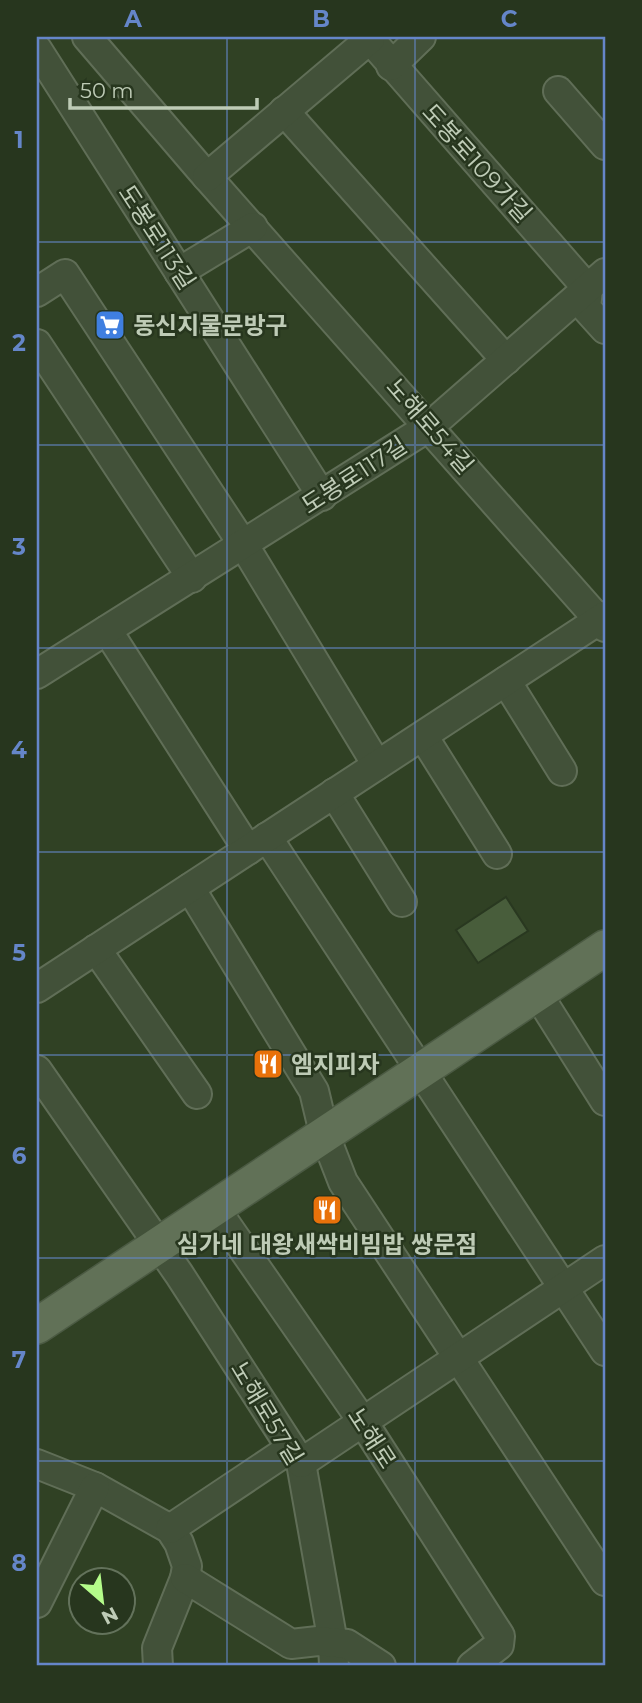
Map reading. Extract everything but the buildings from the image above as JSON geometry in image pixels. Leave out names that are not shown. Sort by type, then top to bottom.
[{"type":"main road","points":[[37,1326],[605,948]]},
{"type":"street","name":"도봉로113길","points":[[49,37],[37,47],[322,496]]},
{"type":"street","name":"노해로54길","points":[[87,37],[207,177],[603,621]]},
{"type":"street","points":[[391,66],[421,37]]},
{"type":"street","points":[[207,177],[369,38]]},
{"type":"street","name":"도봉로109가길","points":[[369,38],[391,66],[597,281]]},
{"type":"street","points":[[558,91],[605,145]]},
{"type":"street","points":[[284,111],[506,360]]},
{"type":"street","points":[[179,272],[253,227]]},
{"type":"street","points":[[37,292],[65,275],[244,546],[377,765]]},
{"type":"street","points":[[597,281],[586,308],[605,329]]},
{"type":"street","name":"도봉로117길","points":[[37,674],[244,546],[430,426],[597,281]]},
{"type":"street","points":[[37,344],[192,578]]},
{"type":"street","points":[[37,988],[506,681],[603,621]]},
{"type":"street","points":[[107,631],[419,1071],[605,1351]]},
{"type":"street","points":[[506,681],[562,771]]},
{"type":"street","points":[[423,736],[497,854]]},
{"type":"street","points":[[334,793],[402,902]]},
{"type":"street","points":[[190,888],[313,1091],[324,1133],[343,1182],[605,1581]]},
{"type":"street","points":[[96,949],[197,1094]]},
{"type":"street","points":[[537,993],[605,1101]]},
{"type":"street","points":[[37,1070],[158,1245]]},
{"type":"street","name":"노해로","points":[[214,1207],[363,1422],[500,1636],[499,1645],[472,1666]]},
{"type":"street","name":"노해로57길","points":[[158,1245],[296,1456],[334,1654]]},
{"type":"street","points":[[170,1529],[296,1456],[363,1422],[605,1260]]},
{"type":"street","points":[[37,1464],[95,1488],[170,1529],[184,1552],[185,1578],[157,1648],[158,1666]]},
{"type":"street","points":[[37,1603],[95,1488]]},
{"type":"street","points":[[185,1578],[291,1644],[334,1654],[347,1644],[381,1666]]},
{"type":"place","name":"동신지물문방구","points":[[110,325]]},
{"type":"place","name":"엠지피자","points":[[268,1064]]},
{"type":"place","name":"심가네 대왕새싹비빔밥 쌍문점","points":[[327,1210]]}]
